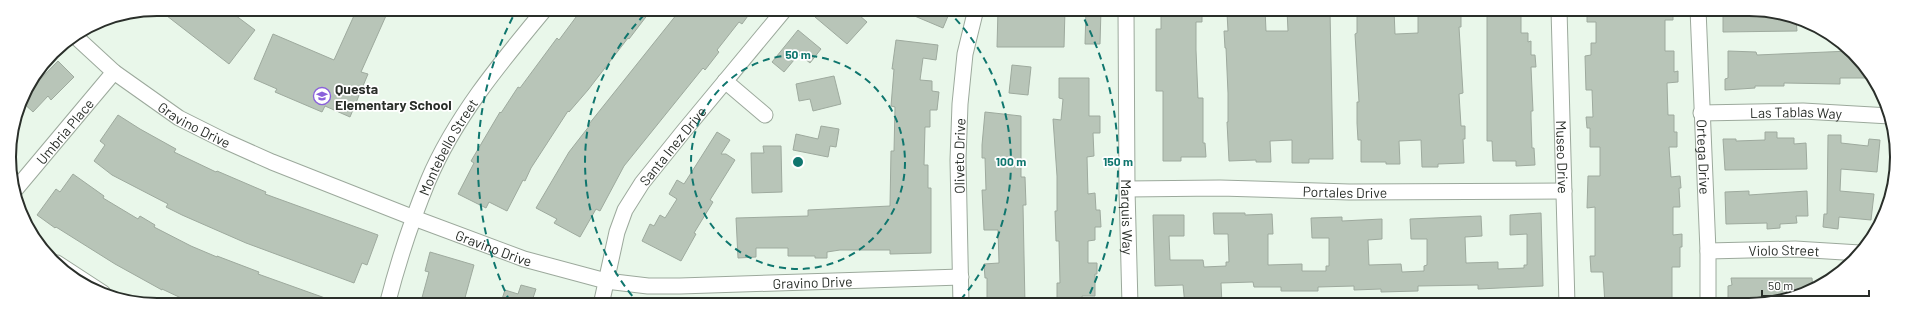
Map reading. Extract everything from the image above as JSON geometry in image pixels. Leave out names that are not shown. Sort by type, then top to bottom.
[{"type":"street","name":"Montebello Street","points":[[389,298],[400,253],[428,180],[451,136],[472,102],[508,53],[539,16]]},
{"type":"street","name":"Santa Inez Drive","points":[[602,298],[617,232],[625,210],[651,172],[778,16]]},
{"type":"street","name":"Oliveto Drive","points":[[961,298],[958,160],[960,104],[965,54],[974,16]]},
{"type":"street","name":"Marquis Way","points":[[1126,16],[1127,189],[1130,298]]},
{"type":"street","name":"Museo Drive","points":[[1559,16],[1568,298]]},
{"type":"street","name":"Ortega Drive","points":[[1698,16],[1701,113],[1708,251],[1708,298]]},
{"type":"street","name":"Gravino Drive","points":[[80,40],[114,72],[179,118],[225,141],[414,218],[524,259],[606,281],[648,286],[961,277]]},
{"type":"street","name":"Umbria Place","points":[[19,185],[114,72]]},
{"type":"street","points":[[725,81],[766,115]]},
{"type":"street","name":"Las Tablas Way","points":[[1701,113],[1803,111],[1884,116]]},
{"type":"street","name":"Portales Drive","points":[[1127,189],[1220,188],[1349,192],[1564,191]]},
{"type":"street","name":"Violo Street","points":[[1708,251],[1795,249],[1853,253]]},
{"type":"building","points":[[167,16],[236,16],[255,30],[229,64]]},
{"type":"building","points":[[354,16],[386,16],[361,72],[368,74],[350,117],[325,106],[322,112],[275,92],[277,89],[254,79],[273,34],[334,60]]},
{"type":"building","points":[[577,16],[647,16],[588,90],[569,112],[568,111],[531,168],[525,181],[523,180],[507,211],[489,202],[486,208],[458,194],[474,163],[471,161],[500,112],[501,113],[518,87],[520,88],[557,38],[559,40]]},
{"type":"building","points":[[675,16],[748,16],[742,24],[739,22],[717,50],[719,52],[705,70],[703,68],[624,166],[600,211],[596,209],[580,237],[554,223],[557,219],[536,208],[569,152],[590,125],[589,124]]},
{"type":"building","points":[[860,16],[867,22],[847,44],[815,17]]},
{"type":"building","points":[[915,16],[948,16],[943,28]]},
{"type":"building","points":[[998,16],[1065,16],[1064,47],[997,47]]},
{"type":"building","points":[[1086,16],[1101,16],[1100,44],[1085,44]]},
{"type":"building","points":[[1161,16],[1202,16],[1202,22],[1196,22],[1196,50],[1198,98],[1203,98],[1203,143],[1205,143],[1206,157],[1181,157],[1181,161],[1163,161],[1163,91],[1156,91],[1156,29],[1161,29]]},
{"type":"building","points":[[1227,16],[1265,16],[1266,31],[1288,31],[1287,16],[1330,16],[1333,159],[1309,159],[1309,163],[1292,163],[1292,140],[1270,141],[1271,162],[1256,162],[1256,160],[1229,161],[1227,122],[1228,93],[1224,31],[1228,31]]},
{"type":"building","points":[[1357,16],[1394,16],[1395,34],[1418,33],[1418,16],[1461,16],[1461,27],[1459,27],[1463,93],[1459,94],[1461,126],[1465,126],[1465,139],[1463,139],[1464,163],[1438,164],[1438,167],[1422,167],[1421,140],[1399,141],[1400,164],[1386,164],[1386,162],[1361,162],[1361,140],[1358,140],[1357,123],[1357,102],[1359,102],[1355,34],[1357,33]]},
{"type":"building","points":[[1487,16],[1521,16],[1521,33],[1528,33],[1528,42],[1531,41],[1531,55],[1535,55],[1536,67],[1531,67],[1533,111],[1531,111],[1531,118],[1532,148],[1534,148],[1535,165],[1516,166],[1516,161],[1493,161],[1492,141],[1487,141]]},
{"type":"building","points":[[1587,16],[1673,16],[1673,20],[1665,20],[1665,51],[1674,51],[1674,72],[1678,71],[1678,82],[1667,83],[1668,115],[1674,115],[1674,132],[1677,132],[1677,147],[1669,147],[1671,177],[1680,176],[1681,188],[1679,188],[1680,207],[1673,207],[1673,235],[1682,234],[1682,247],[1680,247],[1680,267],[1672,267],[1672,298],[1605,298],[1603,272],[1591,272],[1590,256],[1595,256],[1595,207],[1587,208],[1588,176],[1600,176],[1600,147],[1590,147],[1590,128],[1587,128],[1586,117],[1593,117],[1592,90],[1586,90],[1585,56],[1591,55],[1591,43],[1596,43],[1596,22],[1587,22]]},
{"type":"building","points":[[1723,16],[1758,16],[1777,19],[1796,24],[1797,31],[1723,32]]},
{"type":"building","points":[[798,30],[821,49],[810,63],[799,54],[784,72],[772,62]]},
{"type":"building","points":[[896,40],[938,45],[936,60],[923,58],[920,80],[932,81],[932,91],[939,92],[937,110],[930,110],[930,127],[925,127],[924,165],[928,165],[928,188],[931,188],[931,253],[890,254],[890,250],[840,250],[827,252],[827,258],[815,258],[815,256],[788,256],[788,248],[756,248],[756,257],[738,258],[736,218],[808,216],[808,210],[890,206],[891,151],[894,151],[895,107],[891,106],[894,69],[892,69]]},
{"type":"building","points":[[1728,51],[1756,52],[1757,55],[1842,51],[1849,57],[1865,78],[1840,78],[1840,84],[1784,83],[1784,86],[1755,86],[1755,88],[1725,90],[1725,79],[1728,78]]},
{"type":"building","points":[[58,61],[74,77],[51,100],[48,96],[33,112],[26,105],[39,81]]},
{"type":"building","points":[[1012,65],[1031,67],[1028,95],[1009,93]]},
{"type":"building","points":[[834,76],[841,104],[813,111],[810,99],[799,101],[796,84]]},
{"type":"building","points":[[1059,78],[1089,78],[1089,116],[1100,116],[1100,133],[1093,133],[1094,156],[1087,157],[1088,194],[1095,193],[1096,210],[1100,210],[1101,227],[1095,227],[1095,240],[1088,241],[1088,263],[1097,263],[1097,274],[1095,274],[1095,296],[1082,296],[1082,298],[1057,298],[1057,283],[1060,283],[1059,241],[1056,241],[1055,211],[1057,211],[1057,176],[1053,119],[1061,120],[1063,99],[1059,98]]},
{"type":"building","points":[[985,112],[1021,116],[1021,177],[1025,177],[1026,205],[1023,205],[1025,298],[987,298],[987,278],[985,278],[984,264],[999,263],[998,230],[984,230],[982,190],[986,190],[985,158],[982,158]]},
{"type":"building","points":[[118,115],[176,149],[174,152],[216,172],[217,171],[266,192],[265,194],[378,235],[367,265],[362,263],[354,283],[246,243],[182,215],[166,207],[168,204],[112,175],[94,161],[105,145],[100,141]]},
{"type":"building","points":[[821,126],[839,129],[836,147],[830,146],[828,157],[793,150],[796,134],[818,139]]},
{"type":"building","points":[[717,132],[730,140],[721,154],[726,154],[735,160],[710,200],[713,202],[694,233],[696,234],[681,261],[642,241],[650,224],[654,226],[660,215],[665,218],[677,199],[669,194],[677,180],[684,184]]},
{"type":"building","points":[[1765,132],[1777,132],[1777,138],[1794,138],[1794,144],[1806,143],[1807,169],[1725,170],[1723,139],[1736,139],[1736,141],[1765,140]]},
{"type":"building","points":[[1828,135],[1841,135],[1841,143],[1868,146],[1869,139],[1880,140],[1877,172],[1841,169],[1840,191],[1874,194],[1871,220],[1839,217],[1838,229],[1823,227],[1824,214],[1827,214]]},
{"type":"building","points":[[763,146],[781,146],[782,192],[752,193],[751,153],[764,153]]},
{"type":"building","points":[[73,174],[104,196],[103,198],[138,219],[140,216],[155,225],[154,227],[191,246],[259,272],[258,274],[325,298],[181,298],[162,290],[115,264],[56,227],[55,228],[37,215],[56,189],[60,192]]},
{"type":"building","points":[[1749,191],[1749,195],[1807,191],[1808,216],[1796,216],[1797,223],[1780,224],[1780,228],[1767,229],[1767,223],[1726,224],[1725,192]]},
{"type":"building","points":[[1213,213],[1245,213],[1245,215],[1272,214],[1273,234],[1268,234],[1268,265],[1302,264],[1302,271],[1326,271],[1326,266],[1329,266],[1329,238],[1312,238],[1311,218],[1342,217],[1342,221],[1382,219],[1382,239],[1368,240],[1369,265],[1401,264],[1402,272],[1424,271],[1424,266],[1427,265],[1427,239],[1411,239],[1410,219],[1481,216],[1482,236],[1465,237],[1466,263],[1498,262],[1498,269],[1524,268],[1524,265],[1527,265],[1527,234],[1510,235],[1510,215],[1541,213],[1543,286],[1478,289],[1478,285],[1418,286],[1418,291],[1381,292],[1381,289],[1354,290],[1354,286],[1318,287],[1318,291],[1281,291],[1281,287],[1254,287],[1253,282],[1221,283],[1222,298],[1184,298],[1183,285],[1155,286],[1153,215],[1184,215],[1184,236],[1169,236],[1170,260],[1203,260],[1204,267],[1226,266],[1226,262],[1229,262],[1228,234],[1214,234]]},
{"type":"building","points":[[430,252],[474,265],[465,298],[422,298],[429,272],[425,271]]},
{"type":"building","points":[[1731,278],[1812,278],[1812,282],[1794,291],[1758,298],[1728,298],[1728,286],[1732,285]]},
{"type":"building","points":[[521,285],[536,289],[533,298],[502,298],[505,290],[518,294]]},
{"type":"place","name":"Questa Elementary School","points":[[322,96]]}]
